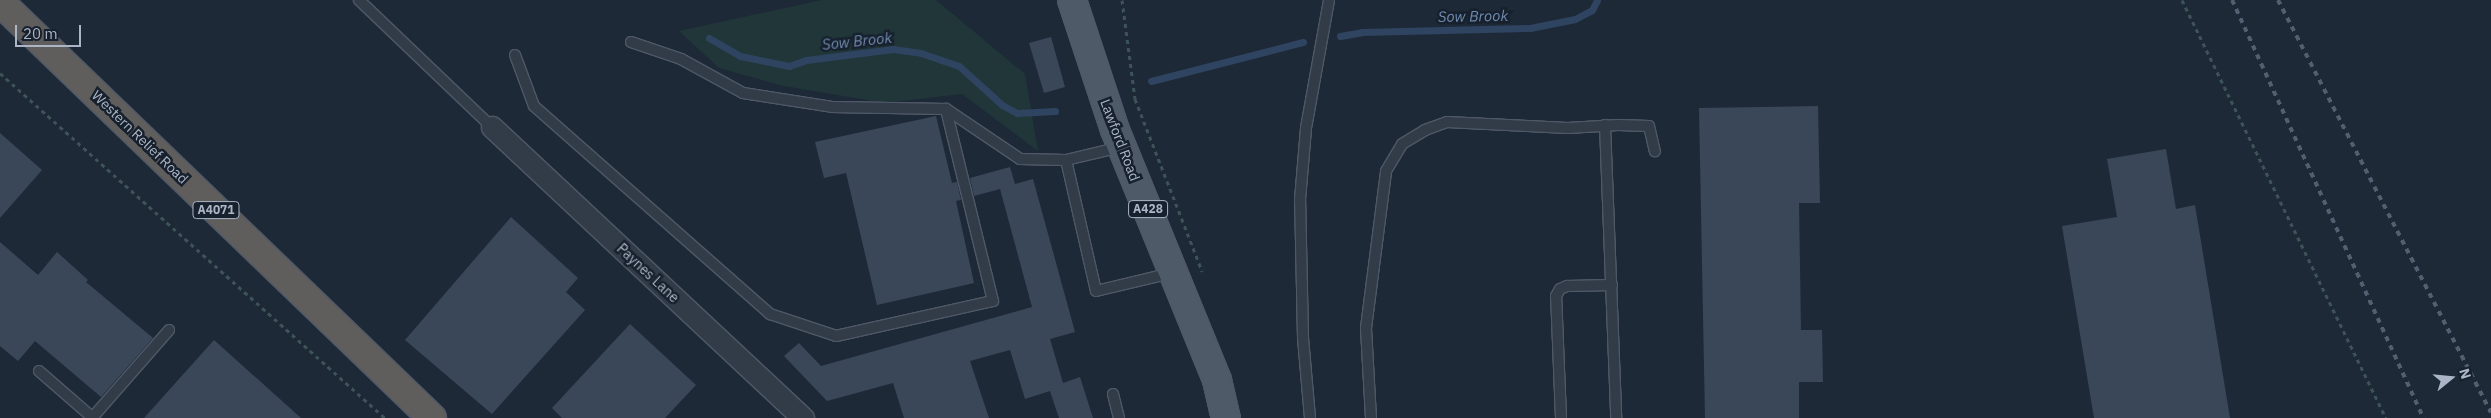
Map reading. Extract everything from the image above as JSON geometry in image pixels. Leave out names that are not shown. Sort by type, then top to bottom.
[{"type":"highway","name":"Western Relief Road","points":[[0,2],[432,418]]},
{"type":"main road","name":"Lawford Road","points":[[1072,0],[1087,52],[1122,146],[1216,380],[1226,418]]},
{"type":"street","name":"Paynes Lane","points":[[492,128],[803,418]]},
{"type":"lane","points":[[359,0],[492,128]]},
{"type":"lane","points":[[1310,418],[1302,338],[1300,200],[1306,128],[1329,0]]},
{"type":"lane","points":[[631,42],[680,59],[743,93],[832,107],[946,109],[1020,160],[1066,160],[1122,146]]},
{"type":"lane","points":[[515,55],[534,106],[770,314],[836,336],[993,301],[946,109]]},
{"type":"lane","points":[[1372,418],[1366,328],[1373,264],[1386,171],[1402,144],[1424,130],[1447,122],[1568,128],[1649,126],[1656,151]]},
{"type":"lane","points":[[1605,126],[1616,418]]},
{"type":"lane","points":[[1066,160],[1096,291],[1174,272]]},
{"type":"lane","points":[[1561,418],[1556,296],[1560,289],[1567,286],[1612,285]]},
{"type":"lane","points":[[38,370],[92,418],[169,330]]},
{"type":"lane","points":[[1112,394],[1119,418]]},
{"type":"path","points":[[1122,0],[1135,99],[1205,280]]},
{"type":"path","points":[[2182,0],[2386,418]]},
{"type":"path","points":[[0,73],[386,418]]},
{"type":"green space","points":[[822,0],[936,0],[1025,74],[1038,151],[962,94],[885,103],[784,86],[719,68],[679,31]]},
{"type":"building","points":[[1051,37],[1065,87],[1044,93],[1029,43]]},
{"type":"building","points":[[1818,106],[1820,203],[1799,203],[1801,330],[1822,330],[1823,382],[1799,382],[1799,418],[1705,418],[1699,108]]},
{"type":"building","points":[[936,116],[952,183],[957,182],[961,200],[956,201],[974,283],[877,305],[846,173],[824,178],[815,142]]},
{"type":"building","points":[[0,133],[42,170],[0,218]]},
{"type":"building","points":[[2166,149],[2176,209],[2195,205],[2230,418],[2094,418],[2062,226],[2117,217],[2107,159]]},
{"type":"building","points":[[1010,167],[1015,184],[1033,179],[1075,332],[1050,339],[1063,383],[1080,377],[1093,418],[1059,418],[1050,391],[1025,399],[1010,350],[970,361],[989,418],[904,418],[893,383],[827,401],[784,356],[799,343],[821,366],[1032,307],[1000,189],[974,196],[970,178]]},
{"type":"building","points":[[511,217],[578,278],[566,292],[585,310],[492,414],[405,340]]},
{"type":"building","points":[[0,242],[38,275],[57,252],[88,280],[86,282],[153,338],[101,397],[35,341],[18,361],[0,346]]},
{"type":"building","points":[[630,324],[696,385],[665,418],[562,418],[552,408]]},
{"type":"building","points":[[214,340],[301,418],[144,418]]},
{"type":"waterway","name":"Sow Brook","points":[[1340,36],[1362,32],[1530,28],[1575,19],[1592,10],[1597,0]]},
{"type":"waterway","name":"Sow Brook","points":[[709,38],[740,56],[789,66],[806,60],[893,49],[921,53],[959,66],[1002,105],[1017,113],[1055,111]]},
{"type":"waterway","name":"Sow Brook","points":[[1151,81],[1303,42]]},
{"type":"railway","points":[[2232,0],[2423,418]]},
{"type":"railway","points":[[2278,0],[2491,412]]}]
